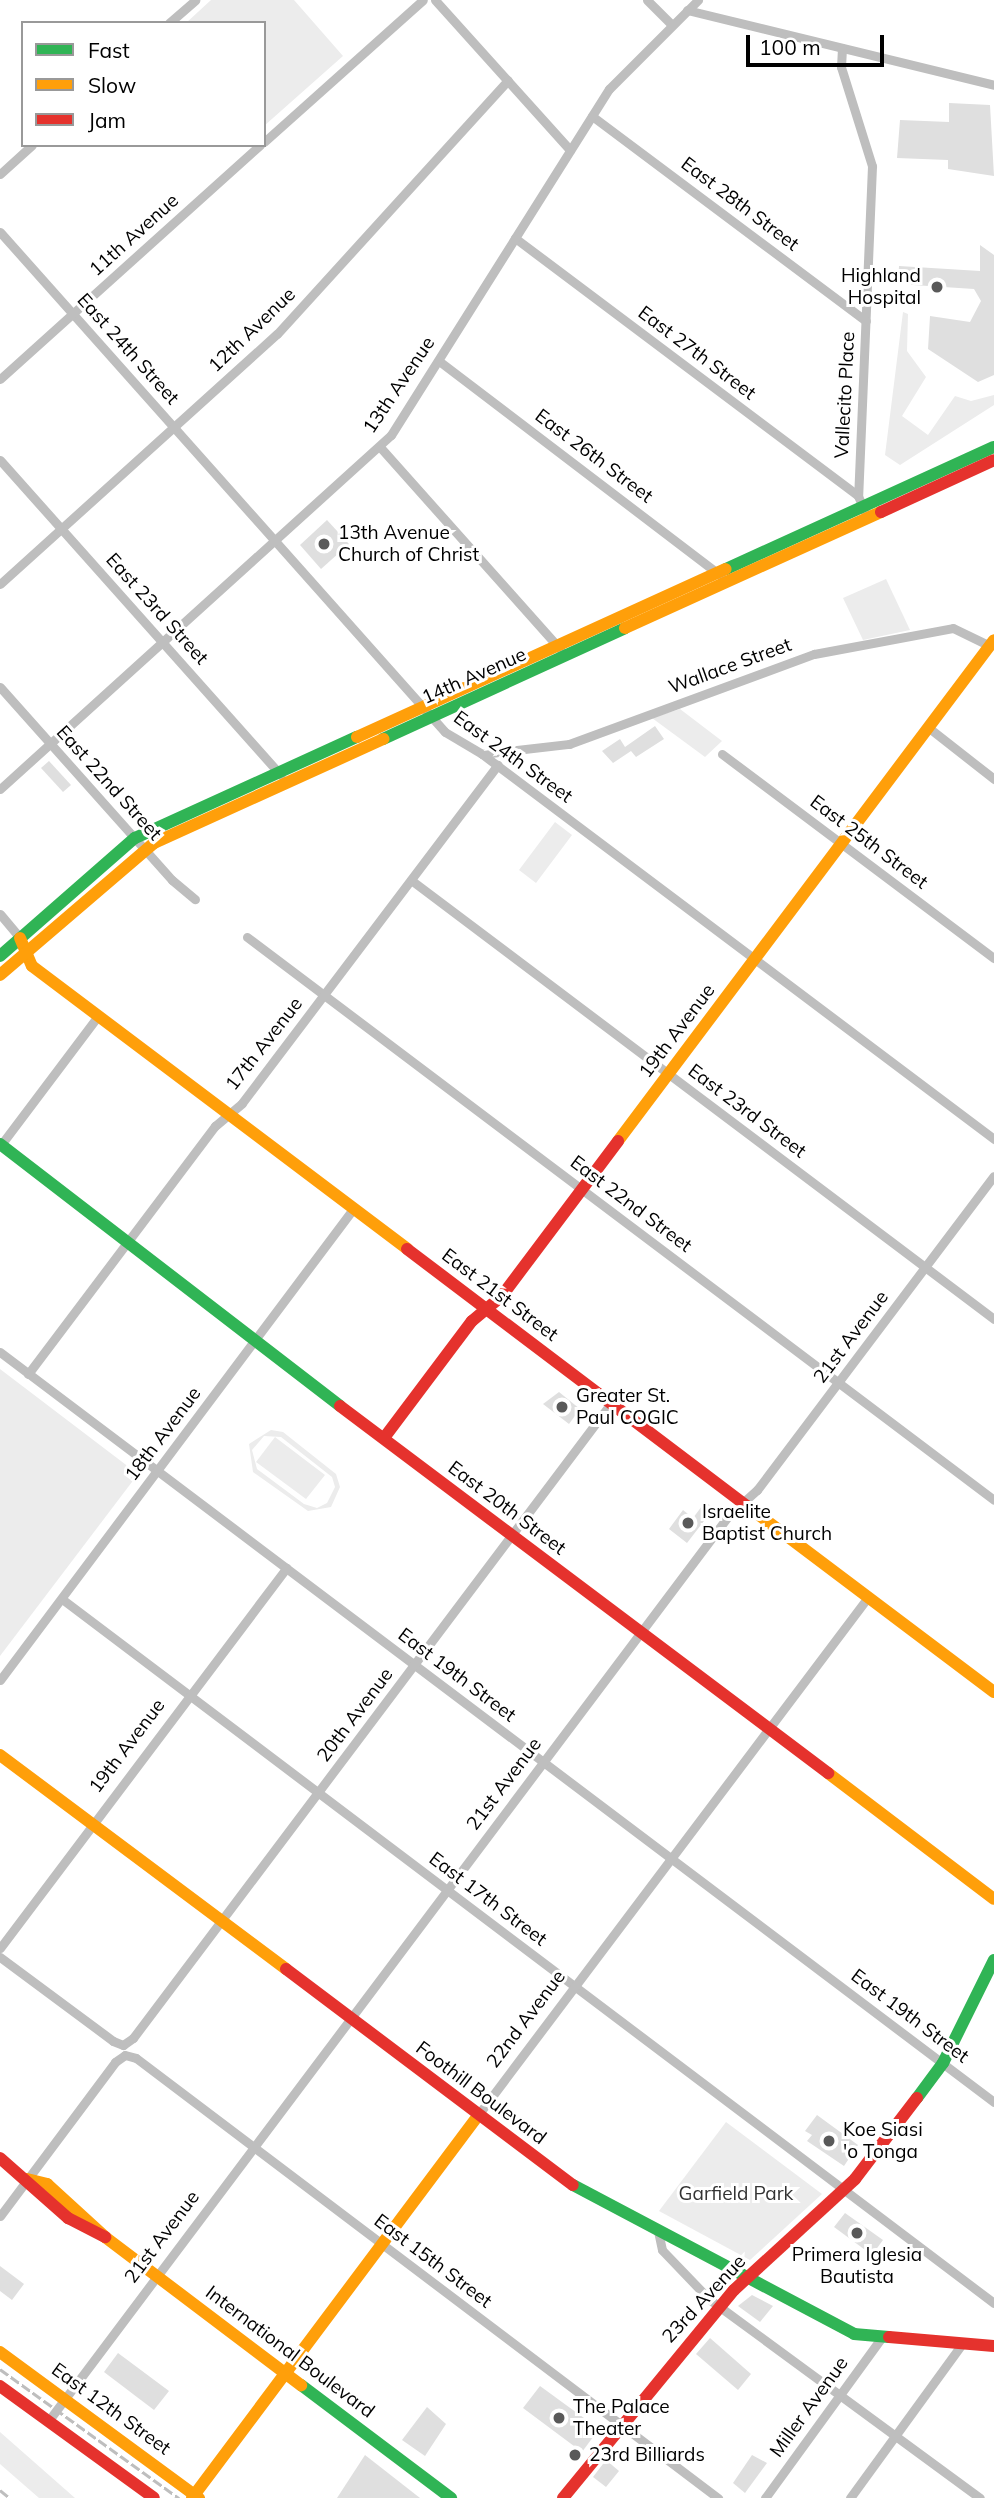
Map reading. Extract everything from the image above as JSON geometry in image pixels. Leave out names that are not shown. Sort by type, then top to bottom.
[{"type":"street","points":[[171,21],[195,0]]},
{"type":"street","points":[[266,140],[423,0]]},
{"type":"street","points":[[435,0],[570,150]]},
{"type":"street","points":[[647,0],[672,25]]},
{"type":"street","name":"13th Avenue","points":[[0,789],[380,447],[439,361],[609,89],[698,0]]},
{"type":"street","points":[[688,10],[994,85]]},
{"type":"street","name":"Vallecito Place","points":[[842,48],[841,66],[872,166],[863,507]]},
{"type":"street","name":"12th Avenue","points":[[0,584],[283,329],[508,80]]},
{"type":"street","name":"East 28th Street","points":[[592,116],[866,321]]},
{"type":"street","points":[[0,174],[30,147]]},
{"type":"street","name":"11th Avenue","points":[[0,379],[258,147]]},
{"type":"street","name":"East 24th Street","points":[[0,232],[445,732],[498,765],[994,1139]]},
{"type":"street","name":"East 27th Street","points":[[515,238],[863,507]]},
{"type":"street","name":"East 26th Street","points":[[439,361],[723,578]]},
{"type":"street","points":[[380,447],[561,651]]},
{"type":"street","name":"14th Avenue","points":[[0,956],[140,843],[723,578],[863,507],[994,447]]},
{"type":"street","name":"East 23rd Street","points":[[0,460],[282,778]]},
{"type":"street","name":"14th Avenue","points":[[863,507],[994,460]]},
{"type":"street","name":"Wallace Street","points":[[482,754],[569,744],[795,659],[962,630],[992,643]]},
{"type":"street","name":"19th Avenue","points":[[384,1438],[583,1189],[992,643]]},
{"type":"street","name":"East 22nd Street","points":[[0,687],[140,843],[195,899]]},
{"type":"street","points":[[929,729],[994,779]]},
{"type":"street","name":"East 25th Street","points":[[722,754],[994,958]]},
{"type":"street","name":"17th Avenue","points":[[29,1374],[324,995],[498,765]]},
{"type":"street","name":"14th Avenue","points":[[0,975],[140,843]]},
{"type":"street","name":"East 23rd Street","points":[[411,880],[994,1319]]},
{"type":"street","name":"East 21st Street","points":[[0,914],[20,938],[24,953],[32,966],[994,1692]]},
{"type":"street","name":"East 22nd Street","points":[[247,937],[994,1500]]},
{"type":"street","points":[[0,1145],[98,1016]]},
{"type":"street","name":"East 20th Street","points":[[0,1145],[254,1342],[994,1899]]},
{"type":"street","name":"21st Avenue","points":[[49,2420],[155,2275],[640,1633],[839,1382],[994,1176]]},
{"type":"street","name":"18th Avenue","points":[[0,1680],[354,1209]]},
{"type":"street","name":"East 19th Street","points":[[0,1352],[994,2102]]},
{"type":"street","name":"20th Avenue","points":[[0,2216],[611,1403]]},
{"type":"street","name":"19th Avenue","points":[[0,1948],[286,1568]]},
{"type":"street","name":"22nd Avenue","points":[[195,2497],[284,2371],[868,1597]]},
{"type":"street","name":"East 17th Street","points":[[62,1599],[994,2303]]},
{"type":"street","name":"Foothill Boulevard","points":[[0,1755],[572,2185],[854,2334],[994,2346]]},
{"type":"street","name":"East 15th Street","points":[[0,1956],[718,2498]]},
{"type":"street","name":"23rd Avenue","points":[[563,2498],[620,2424],[721,2306],[747,2278],[845,2188],[943,2063],[994,1960]]},
{"type":"street","name":"International Boulevard","points":[[0,2158],[27,2179],[38,2196],[68,2218],[105,2237],[451,2498]]},
{"type":"street","points":[[658,2231],[662,2250],[721,2306],[980,2498]]},
{"type":"street","name":"Miller Avenue","points":[[765,2498],[882,2337]]},
{"type":"street","points":[[850,2498],[962,2344]]},
{"type":"street","name":"East 12th Street","points":[[0,2352],[195,2497]]},
{"type":"street","points":[[0,2386],[150,2496]]},
{"type":"green space","points":[[211,0],[294,0],[343,56],[266,124],[266,21],[188,21]]},
{"type":"green space","points":[[903,312],[908,314],[907,351],[926,377],[902,416],[928,435],[955,396],[971,401],[994,395],[994,405],[900,465],[885,455]]},
{"type":"green space","points":[[886,579],[910,630],[863,640],[843,598]]},
{"type":"green space","points":[[680,709],[722,741],[705,757],[652,718]]},
{"type":"green space","points":[[555,822],[572,835],[536,883],[519,870]]},
{"type":"green space","points":[[0,1369],[138,1474],[0,1656]]},
{"type":"green space","points":[[271,1430],[283,1432],[336,1474],[340,1487],[331,1507],[308,1511],[253,1472],[249,1444]],"holes":[[[264,1436],[281,1437],[332,1477],[335,1487],[327,1503],[317,1508],[304,1504],[257,1469],[252,1450]]]},
{"type":"green space","points":[[275,1437],[325,1475],[306,1499],[256,1462]]},
{"type":"green space","name":"Garfield Park","points":[[726,2122],[822,2194],[750,2260],[659,2211]]},
{"type":"green space","points":[[0,2432],[75,2498],[39,2498],[0,2464]]},
{"type":"building","points":[[949,103],[990,105],[994,176],[948,169],[948,160],[897,158],[900,120],[949,122]]},
{"type":"building","points":[[980,245],[994,255],[994,375],[978,382],[928,349],[930,316],[970,322],[981,301],[974,289],[898,284],[899,266],[980,271]]},
{"type":"building","name":"13th Avenue Church of Christ","points":[[327,520],[349,544],[321,569],[300,545]]},
{"type":"building","points":[[655,726],[664,739],[636,757],[631,751],[613,763],[602,751],[620,739],[625,747]]},
{"type":"building","points":[[49,761],[71,785],[63,792],[41,768]]},
{"type":"building","name":"Greater St. Paul COGIC","points":[[559,1392],[580,1409],[569,1424],[543,1404]]},
{"type":"building","name":"Israelite Baptist Church","points":[[705,1502],[714,1508],[687,1543],[669,1529],[683,1510],[693,1518]]},
{"type":"building","name":"Koe Siasi 'o Tonga","points":[[817,2115],[858,2145],[844,2166],[807,2141],[812,2135],[805,2131]]},
{"type":"building","name":"Primera Iglesia Bautista","points":[[845,2213],[883,2240],[872,2255],[834,2227]]},
{"type":"building","points":[[0,2266],[24,2284],[12,2300],[0,2291]]},
{"type":"building","points":[[752,2295],[773,2306],[760,2322],[738,2306]]},
{"type":"building","points":[[710,2338],[751,2374],[738,2390],[696,2354]]},
{"type":"building","points":[[118,2353],[169,2391],[154,2410],[104,2372]]},
{"type":"building","name":"The Palace Theater","points":[[540,2386],[599,2429],[582,2452],[523,2408]]},
{"type":"building","points":[[427,2407],[446,2424],[425,2456],[402,2440]]},
{"type":"building","points":[[365,2455],[420,2498],[337,2498]]},
{"type":"building","points":[[752,2455],[767,2463],[745,2493],[733,2483]]},
{"type":"building","points":[[606,2460],[619,2471],[606,2487],[593,2477]]},
{"type":"railway","points":[[0,2369],[179,2498]]},
{"type":"railway","points":[[0,2490],[10,2498]]},
{"type":"traffic: fast","points":[[726,569],[994,447]]},
{"type":"traffic: fast","points":[[383,739],[625,628]]},
{"type":"traffic: fast","points":[[0,956],[135,838],[357,737]]},
{"type":"traffic: fast","points":[[0,1144],[340,1406]]},
{"type":"traffic: fast","points":[[917,2098],[943,2063],[994,1960]]},
{"type":"traffic: fast","points":[[573,2185],[854,2334],[889,2337]]},
{"type":"traffic: fast","points":[[301,2385],[451,2498]]},
{"type":"traffic: slow","points":[[625,628],[881,512]]},
{"type":"traffic: slow","points":[[357,737],[726,569]]},
{"type":"traffic: slow","points":[[618,1141],[994,640]]},
{"type":"traffic: slow","points":[[0,975],[154,843],[383,739]]},
{"type":"traffic: slow","points":[[20,938],[32,966],[407,1249]]},
{"type":"traffic: slow","points":[[747,1506],[994,1692]]},
{"type":"traffic: slow","points":[[0,1755],[286,1969]]},
{"type":"traffic: slow","points":[[828,1773],[994,1899]]},
{"type":"traffic: slow","points":[[192,2498],[478,2115]]},
{"type":"traffic: slow","points":[[27,2179],[47,2184],[105,2237],[301,2385]]},
{"type":"traffic: slow","points":[[0,2352],[199,2498]]},
{"type":"traffic: jam","points":[[881,512],[994,460]]},
{"type":"traffic: jam","points":[[384,1438],[472,1321],[501,1297],[618,1141]]},
{"type":"traffic: jam","points":[[407,1249],[747,1506]]},
{"type":"traffic: jam","points":[[340,1406],[828,1773]]},
{"type":"traffic: jam","points":[[286,1969],[573,2185]]},
{"type":"traffic: jam","points":[[563,2498],[734,2290],[855,2179],[917,2098]]},
{"type":"traffic: jam","points":[[0,2158],[68,2218],[105,2237]]},
{"type":"traffic: jam","points":[[889,2337],[994,2346]]},
{"type":"traffic: jam","points":[[0,2386],[154,2498]]},
{"type":"place","name":"Highland Hospital","points":[[937,287]]},
{"type":"place","name":"13th Avenue Church of Christ","points":[[324,544]]},
{"type":"place","name":"Greater St. Paul COGIC","points":[[562,1407]]},
{"type":"place","name":"Israelite Baptist Church","points":[[688,1523]]},
{"type":"place","name":"Koe Siasi 'o Tonga","points":[[829,2141]]},
{"type":"place","name":"Primera Iglesia Bautista","points":[[857,2233]]},
{"type":"place","name":"The Palace Theater","points":[[559,2418]]},
{"type":"place","name":"23rd Billiards","points":[[575,2455]]}]
